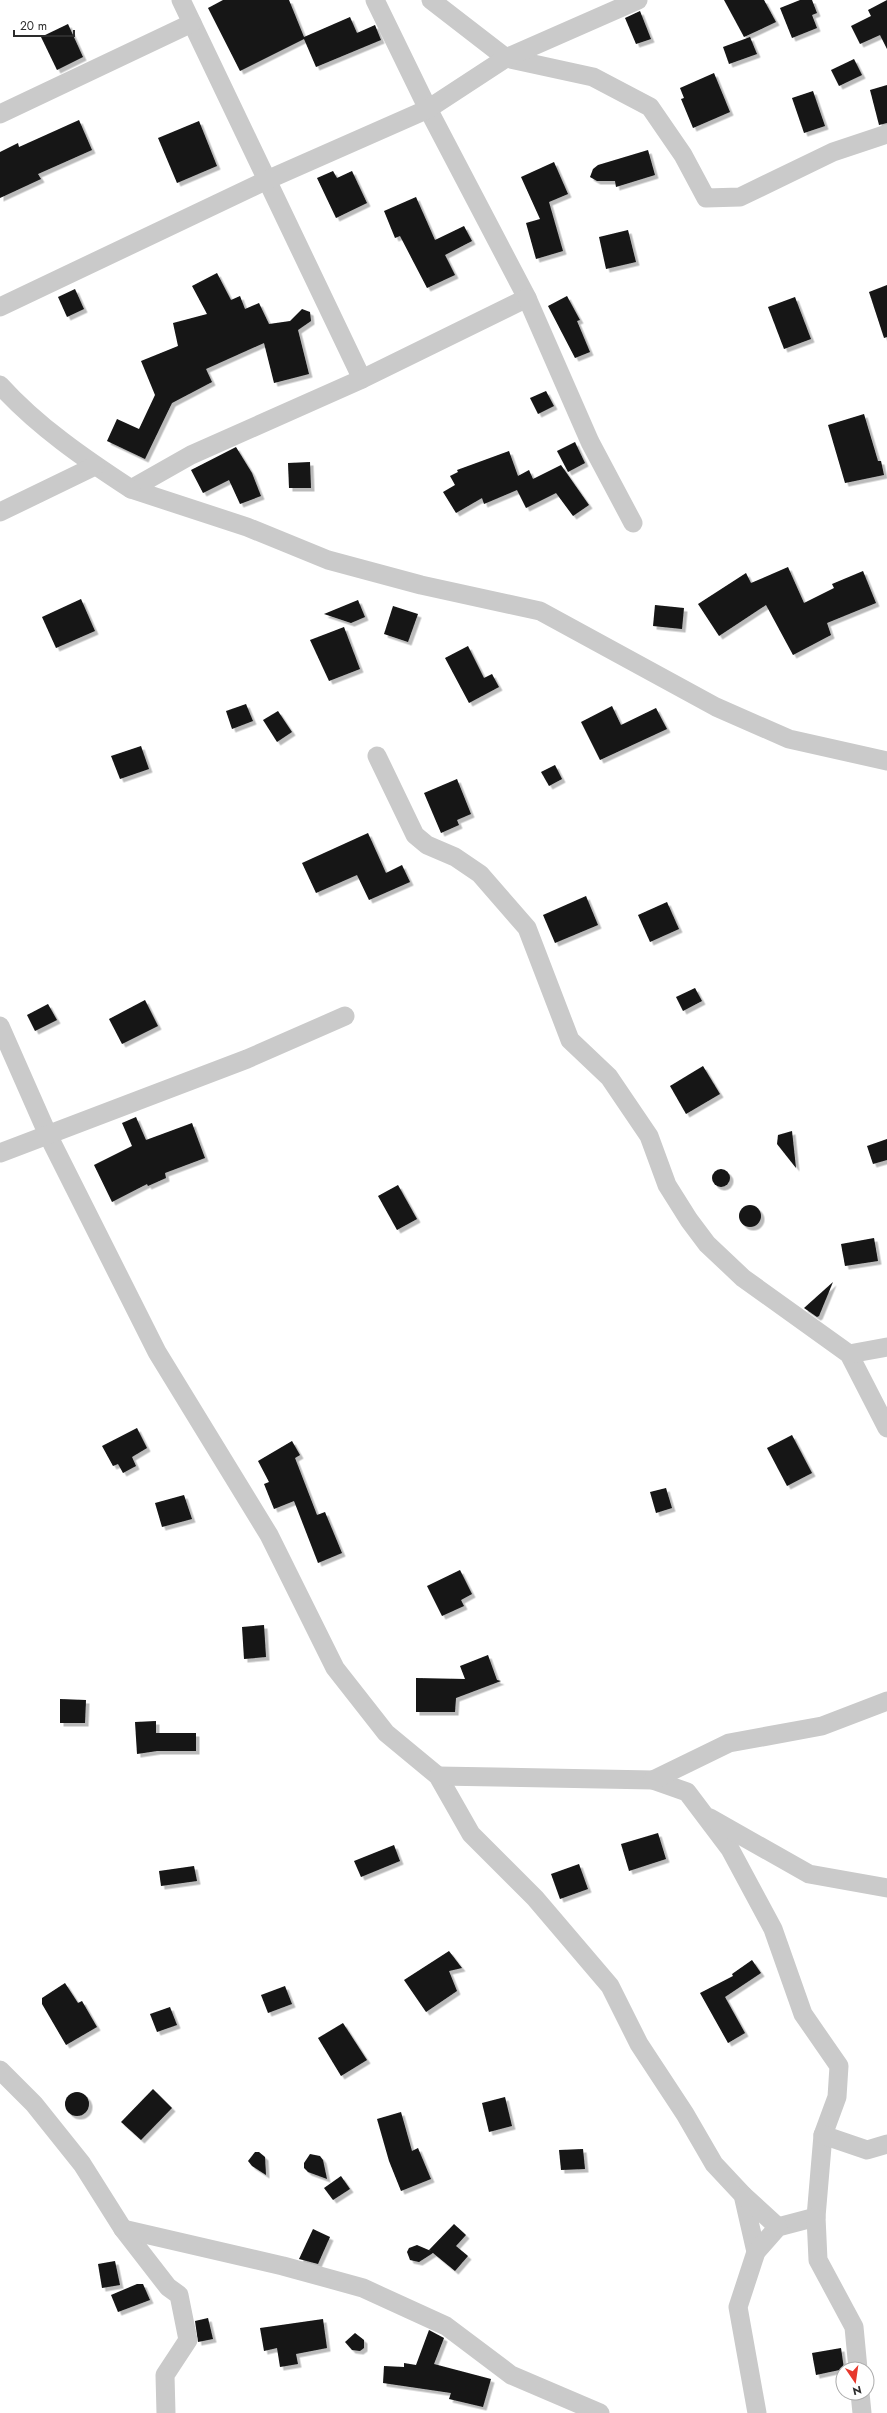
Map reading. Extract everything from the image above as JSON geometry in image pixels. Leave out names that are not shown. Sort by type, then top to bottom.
[{"type":"street","points":[[181,0],[362,379]]},
{"type":"street","points":[[375,0],[428,109],[527,298],[590,442],[633,523]]},
{"type":"street","points":[[431,0],[506,58],[593,77],[650,107],[683,155],[706,198],[740,197],[833,152],[887,134]]},
{"type":"street","points":[[0,307],[267,180],[428,109],[506,58],[638,0]]},
{"type":"street","points":[[0,114],[192,23]]},
{"type":"street","points":[[131,489],[191,455],[362,379],[527,298]]},
{"type":"street","points":[[0,385],[17,404],[95,466],[131,489],[247,527],[328,560],[421,585],[540,611],[716,707],[789,739],[887,761]]},
{"type":"street","points":[[0,512],[95,466]]},
{"type":"street","points":[[377,756],[415,835],[427,845],[455,857],[480,874],[527,928],[570,1040],[609,1077],[649,1136],[668,1185],[680,1207],[707,1244],[743,1278],[849,1354],[887,1428]]},
{"type":"street","points":[[0,1153],[247,1060],[345,1016]]},
{"type":"street","points":[[0,1026],[48,1134],[158,1352],[269,1535],[335,1668],[386,1733],[438,1776],[471,1834],[536,1898],[610,1986],[640,2044],[685,2114],[714,2164],[743,2195],[778,2227]]},
{"type":"street","points":[[849,1354],[887,1347]]},
{"type":"street","points":[[653,1780],[729,1743],[822,1726],[887,1701]]},
{"type":"street","points":[[438,1776],[653,1780],[687,1792],[730,1849],[773,1929],[804,2014],[839,2066],[837,2097],[823,2135],[816,2217],[818,2260],[854,2327],[857,2361]]},
{"type":"street","points":[[703,1814],[809,1874],[887,1888]]},
{"type":"street","points":[[0,2070],[34,2104],[82,2164],[123,2229],[168,2287],[179,2295],[188,2340],[165,2375],[166,2413]]},
{"type":"street","points":[[823,2135],[867,2150],[887,2144]]},
{"type":"street","points":[[743,2195],[756,2252]]},
{"type":"street","points":[[757,2413],[738,2307],[756,2252],[778,2227],[816,2217]]},
{"type":"street","points":[[123,2229],[283,2266],[363,2288],[446,2326],[511,2375],[600,2413]]},
{"type":"street","points":[[861,2401],[862,2413]]},
{"type":"building","points":[[223,0],[289,0],[304,37],[350,17],[357,33],[375,25],[381,40],[316,67],[304,39],[240,71],[208,8]]},
{"type":"building","points":[[724,0],[764,0],[776,22],[744,37]]},
{"type":"building","points":[[800,0],[812,0],[817,13],[812,15],[817,28],[792,38],[780,8]]},
{"type":"building","points":[[887,0],[887,49],[880,35],[860,44],[851,26],[871,16],[868,10]]},
{"type":"building","points":[[640,11],[651,39],[636,44],[625,18]]},
{"type":"building","points":[[68,24],[83,57],[57,70],[41,37]]},
{"type":"building","points":[[750,37],[757,54],[729,64],[723,47]]},
{"type":"building","points":[[854,59],[862,75],[839,86],[831,70]]},
{"type":"building","points":[[714,73],[730,112],[693,128],[681,99],[684,98],[680,88]]},
{"type":"building","points":[[887,85],[887,123],[879,125],[870,90]]},
{"type":"building","points":[[813,91],[825,126],[804,133],[792,98]]},
{"type":"building","points":[[79,120],[92,150],[38,174],[41,179],[0,198],[0,152],[18,143],[19,147]]},
{"type":"building","points":[[199,121],[217,166],[177,183],[158,138]]},
{"type":"building","points":[[648,150],[655,175],[616,187],[615,181],[597,181],[590,177],[593,169],[598,165]]},
{"type":"building","points":[[554,162],[568,194],[549,202],[563,251],[536,259],[526,223],[540,219],[521,177]]},
{"type":"building","points":[[333,171],[337,178],[352,171],[367,203],[336,218],[317,178]]},
{"type":"building","points":[[416,197],[435,240],[464,226],[472,241],[445,255],[455,275],[427,288],[400,236],[395,238],[384,211]]},
{"type":"building","points":[[628,230],[636,262],[606,269],[599,237]]},
{"type":"building","points":[[217,273],[231,300],[240,296],[245,309],[259,303],[269,324],[290,321],[302,309],[310,312],[311,321],[298,330],[309,374],[274,383],[264,343],[206,369],[212,382],[172,403],[145,459],[107,441],[117,419],[139,429],[155,395],[141,361],[178,346],[173,323],[207,314],[192,286]]},
{"type":"building","points":[[887,285],[887,337],[884,338],[869,292]]},
{"type":"building","points":[[75,289],[84,309],[67,317],[58,297]]},
{"type":"building","points":[[567,296],[580,320],[577,321],[590,352],[575,358],[548,306]]},
{"type":"building","points":[[795,297],[811,339],[784,349],[768,307]]},
{"type":"building","points":[[546,391],[554,406],[538,414],[530,398]]},
{"type":"building","points":[[864,414],[878,461],[881,461],[884,475],[845,483],[828,425]]},
{"type":"building","points":[[575,442],[585,463],[568,472],[557,451]]},
{"type":"building","points":[[236,447],[252,473],[261,496],[240,504],[229,480],[203,493],[191,470]]},
{"type":"building","points":[[509,451],[518,476],[529,470],[533,479],[561,465],[589,505],[573,516],[556,493],[526,508],[517,490],[484,504],[482,498],[456,513],[443,492],[455,485],[450,476],[458,472],[457,470]]},
{"type":"building","points":[[310,462],[311,488],[289,488],[288,463]]},
{"type":"building","points":[[788,567],[804,603],[834,588],[832,584],[863,571],[876,603],[827,623],[831,635],[793,655],[766,605],[719,636],[698,604],[746,573],[751,583]]},
{"type":"building","points":[[81,599],[95,631],[56,648],[42,617]]},
{"type":"building","points":[[358,600],[365,617],[351,623],[324,614]]},
{"type":"building","points":[[655,605],[684,608],[682,629],[653,626]]},
{"type":"building","points":[[393,606],[418,614],[408,642],[384,634]]},
{"type":"building","points":[[344,627],[360,669],[329,681],[310,640]]},
{"type":"building","points":[[468,646],[484,678],[492,674],[499,687],[469,703],[445,658]]},
{"type":"building","points":[[246,704],[253,721],[232,729],[226,711]]},
{"type":"building","points":[[612,706],[621,725],[656,708],[667,729],[600,760],[581,722]]},
{"type":"building","points":[[278,711],[292,732],[277,742],[263,720]]},
{"type":"building","points":[[141,746],[149,769],[120,779],[111,756]]},
{"type":"building","points":[[555,765],[562,779],[549,786],[541,772]]},
{"type":"building","points":[[457,779],[471,814],[457,820],[459,825],[441,833],[424,793]]},
{"type":"building","points":[[368,833],[386,873],[402,865],[410,882],[369,900],[357,875],[316,893],[302,863]]},
{"type":"building","points":[[586,896],[598,925],[555,943],[543,915]]},
{"type":"building","points":[[667,902],[679,929],[650,942],[638,915]]},
{"type":"building","points":[[695,988],[702,1001],[683,1011],[676,997]]},
{"type":"building","points":[[145,1000],[158,1026],[122,1044],[109,1019]]},
{"type":"building","points":[[48,1004],[57,1020],[35,1031],[27,1015]]},
{"type":"building","points":[[703,1066],[720,1094],[686,1114],[670,1086]]},
{"type":"building","points":[[136,1117],[146,1140],[192,1123],[205,1158],[165,1173],[166,1178],[148,1186],[147,1184],[112,1202],[94,1165],[132,1146],[122,1123]]},
{"type":"building","points":[[792,1131],[796,1168],[777,1144],[778,1135]]},
{"type":"building","points":[[887,1139],[887,1160],[873,1164],[867,1146]]},
{"type":"building","points":[[721,1169],[727,1172],[730,1178],[727,1184],[721,1187],[715,1184],[712,1178],[715,1172]]},
{"type":"building","points":[[398,1185],[417,1219],[397,1230],[378,1196]]},
{"type":"building","points":[[750,1205],[754,1206],[760,1212],[760,1220],[754,1226],[750,1227],[746,1226],[740,1220],[739,1216],[740,1212],[746,1206]]},
{"type":"building","points":[[874,1238],[878,1261],[845,1266],[841,1244]]},
{"type":"building","points":[[833,1282],[819,1316],[817,1317],[804,1308]]},
{"type":"building","points":[[137,1428],[147,1448],[132,1457],[136,1466],[123,1473],[118,1464],[113,1466],[102,1446]]},
{"type":"building","points":[[792,1435],[812,1473],[787,1486],[767,1448]]},
{"type":"building","points":[[292,1441],[300,1455],[295,1458],[317,1515],[325,1512],[342,1553],[318,1563],[294,1501],[274,1509],[264,1484],[269,1482],[258,1461]]},
{"type":"building","points":[[666,1488],[672,1508],[656,1513],[650,1492]]},
{"type":"building","points":[[184,1495],[192,1519],[162,1527],[155,1503]]},
{"type":"building","points":[[460,1570],[472,1594],[461,1600],[464,1606],[442,1616],[427,1586]]},
{"type":"building","points":[[264,1625],[266,1657],[244,1659],[242,1627]]},
{"type":"building","points":[[488,1655],[497,1680],[501,1681],[456,1698],[455,1712],[416,1712],[416,1678],[465,1679],[460,1666]]},
{"type":"building","points":[[60,1699],[86,1700],[85,1723],[60,1723]]},
{"type":"building","points":[[156,1721],[156,1733],[196,1733],[196,1751],[157,1751],[137,1754],[135,1722]]},
{"type":"building","points":[[658,1833],[666,1859],[629,1871],[621,1844]]},
{"type":"building","points":[[394,1845],[400,1861],[361,1877],[354,1861]]},
{"type":"building","points":[[579,1864],[588,1889],[560,1899],[551,1874]]},
{"type":"building","points":[[194,1866],[197,1881],[161,1886],[159,1871]]},
{"type":"building","points":[[449,1951],[462,1968],[449,1971],[457,1991],[426,2012],[404,1980]]},
{"type":"building","points":[[752,1960],[761,1973],[725,1997],[745,2033],[728,2043],[700,1993],[733,1976],[732,1974]]},
{"type":"building","points":[[65,1983],[78,2003],[82,2001],[97,2027],[66,2045],[42,2004],[42,1998]]},
{"type":"building","points":[[285,1986],[292,2004],[268,2013],[261,1995]]},
{"type":"building","points":[[170,2007],[177,2025],[157,2032],[150,2014]]},
{"type":"building","points":[[343,2023],[367,2060],[341,2076],[318,2038]]},
{"type":"building","points":[[153,2089],[172,2108],[141,2140],[121,2122]]},
{"type":"building","points":[[77,2092],[82,2093],[88,2099],[88,2109],[82,2115],[77,2116],[72,2115],[66,2109],[65,2104],[66,2099],[72,2093]]},
{"type":"building","points":[[505,2097],[512,2126],[489,2132],[482,2103]]},
{"type":"building","points":[[401,2112],[412,2151],[418,2148],[431,2179],[401,2191],[389,2161],[377,2119]]},
{"type":"building","points":[[583,2149],[585,2169],[561,2170],[559,2150]]},
{"type":"building","points":[[255,2152],[259,2152],[265,2157],[266,2175],[252,2166],[248,2161]]},
{"type":"building","points":[[310,2154],[320,2156],[323,2160],[327,2179],[308,2172],[304,2168],[304,2163]]},
{"type":"building","points":[[341,2176],[350,2189],[333,2200],[324,2188]]},
{"type":"building","points":[[454,2224],[466,2235],[456,2246],[468,2256],[455,2271],[433,2253],[419,2262],[410,2260],[407,2252],[409,2248],[417,2245],[431,2251],[429,2250]]},
{"type":"building","points":[[313,2229],[330,2237],[318,2264],[299,2259]]},
{"type":"building","points":[[115,2261],[120,2285],[102,2288],[98,2264]]},
{"type":"building","points":[[137,2284],[143,2284],[150,2300],[118,2312],[111,2295]]},
{"type":"building","points":[[208,2318],[213,2339],[198,2342],[195,2321]]},
{"type":"building","points":[[323,2319],[327,2348],[296,2354],[298,2364],[280,2367],[277,2348],[264,2351],[260,2328]]},
{"type":"building","points":[[429,2330],[444,2338],[434,2364],[491,2379],[483,2407],[449,2399],[451,2393],[383,2383],[384,2366],[404,2367],[404,2363],[416,2365]]},
{"type":"building","points":[[355,2333],[364,2340],[364,2348],[360,2351],[352,2350],[345,2342]]},
{"type":"building","points":[[841,2348],[843,2361],[835,2361],[835,2371],[816,2375],[812,2353]]}]
